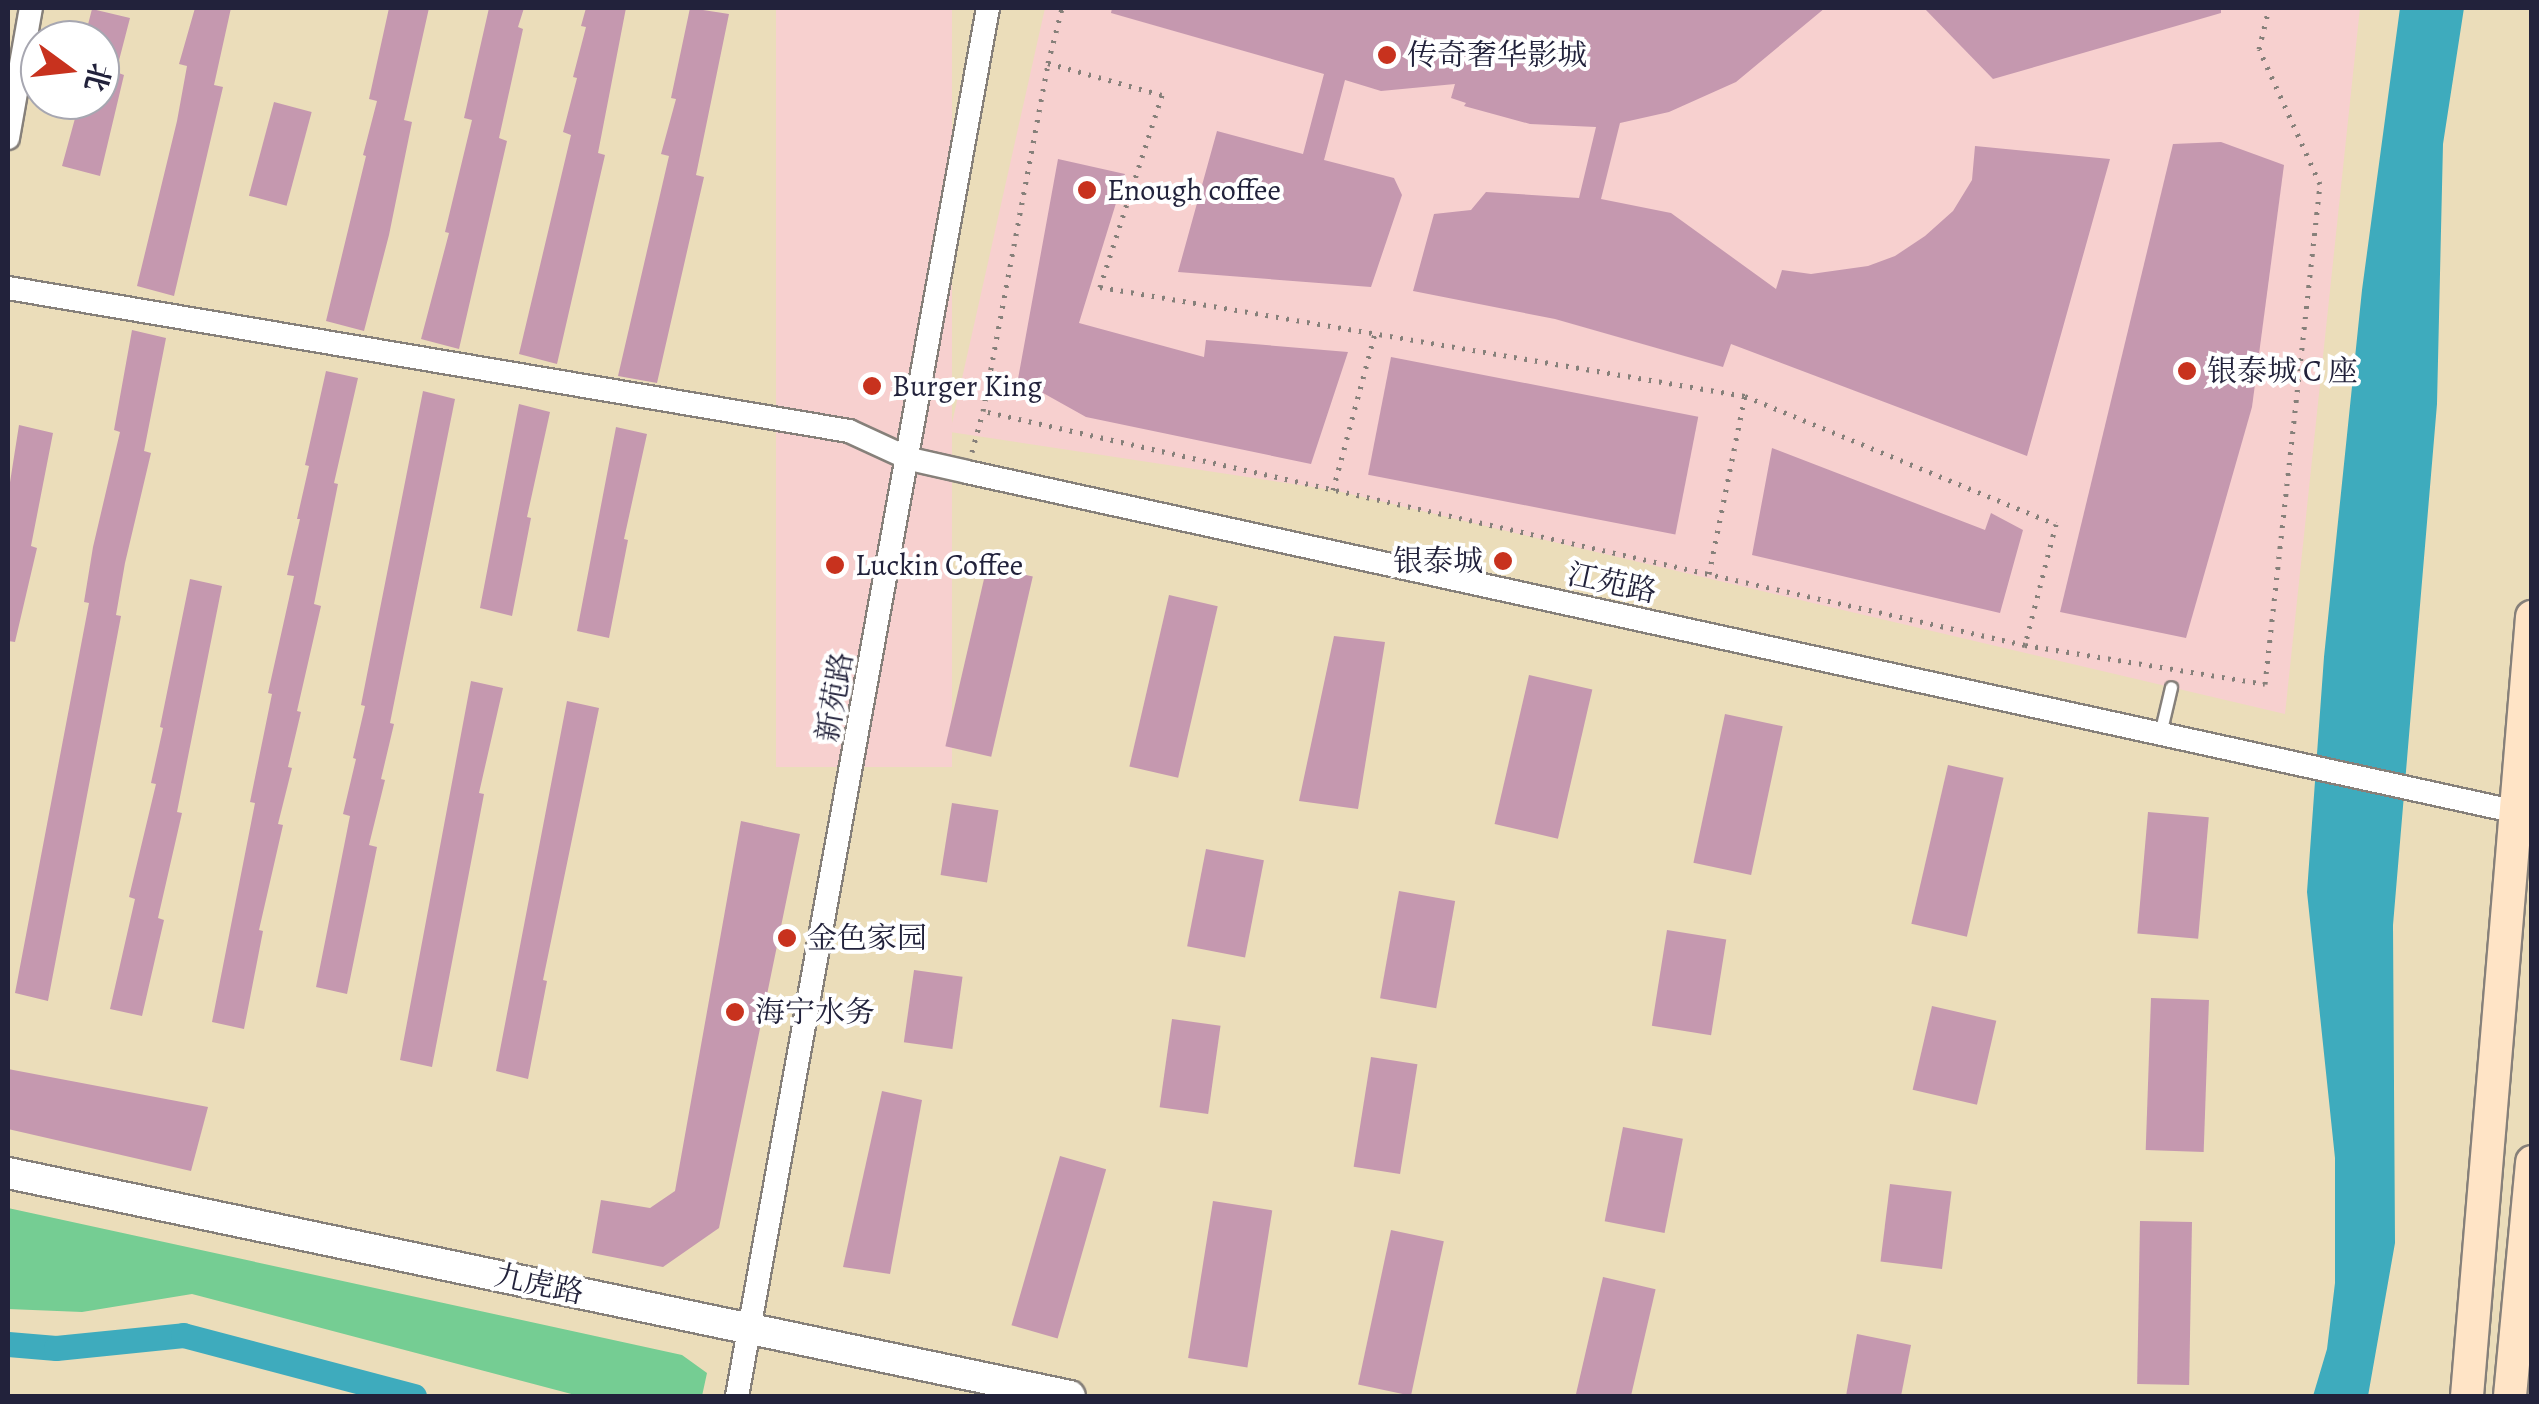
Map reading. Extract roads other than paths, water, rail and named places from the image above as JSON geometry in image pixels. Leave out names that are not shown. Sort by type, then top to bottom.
[{"type":"main road","points":[[2469,1381],[2524,813],[2532,617]]},
{"type":"main road","points":[[2510,1396],[2532,1162]]},
{"type":"main road","points":[[2469,1381],[2521,1276]]},
{"type":"street","points":[[8,138],[31,8]]},
{"type":"street","name":"新苑路","points":[[737,1396],[910,458],[988,8]]},
{"type":"street","name":"江苑路","points":[[8,288],[849,431],[910,458],[967,472],[2524,813]]},
{"type":"street","name":"九虎路","points":[[8,1172],[1070,1396]]},
{"type":"lane","points":[[2160,734],[2171,687]]},
{"type":"water","points":[[2400,8],[2464,8],[2443,144],[2437,404],[2393,925],[2395,1243],[2368,1396],[2313,1396],[2327,1349],[2335,1283],[2335,1158],[2307,892],[2324,657],[2362,290]]},
{"type":"waterway","points":[[8,1344],[56,1348],[183,1335],[414,1396]]},
{"type":"place","name":"传奇奢华影城","points":[[1387,55]]},
{"type":"place","name":"Enough coffee","points":[[1087,190]]},
{"type":"place","name":"银泰城 C 座","points":[[2187,371]]},
{"type":"place","name":"Burger King","points":[[872,386]]},
{"type":"place","name":"银泰城","points":[[1503,561]]},
{"type":"place","name":"Luckin Coffee","points":[[835,565]]},
{"type":"place","name":"金色家园","points":[[787,938]]},
{"type":"place","name":"海宁水务","points":[[735,1012]]}]
